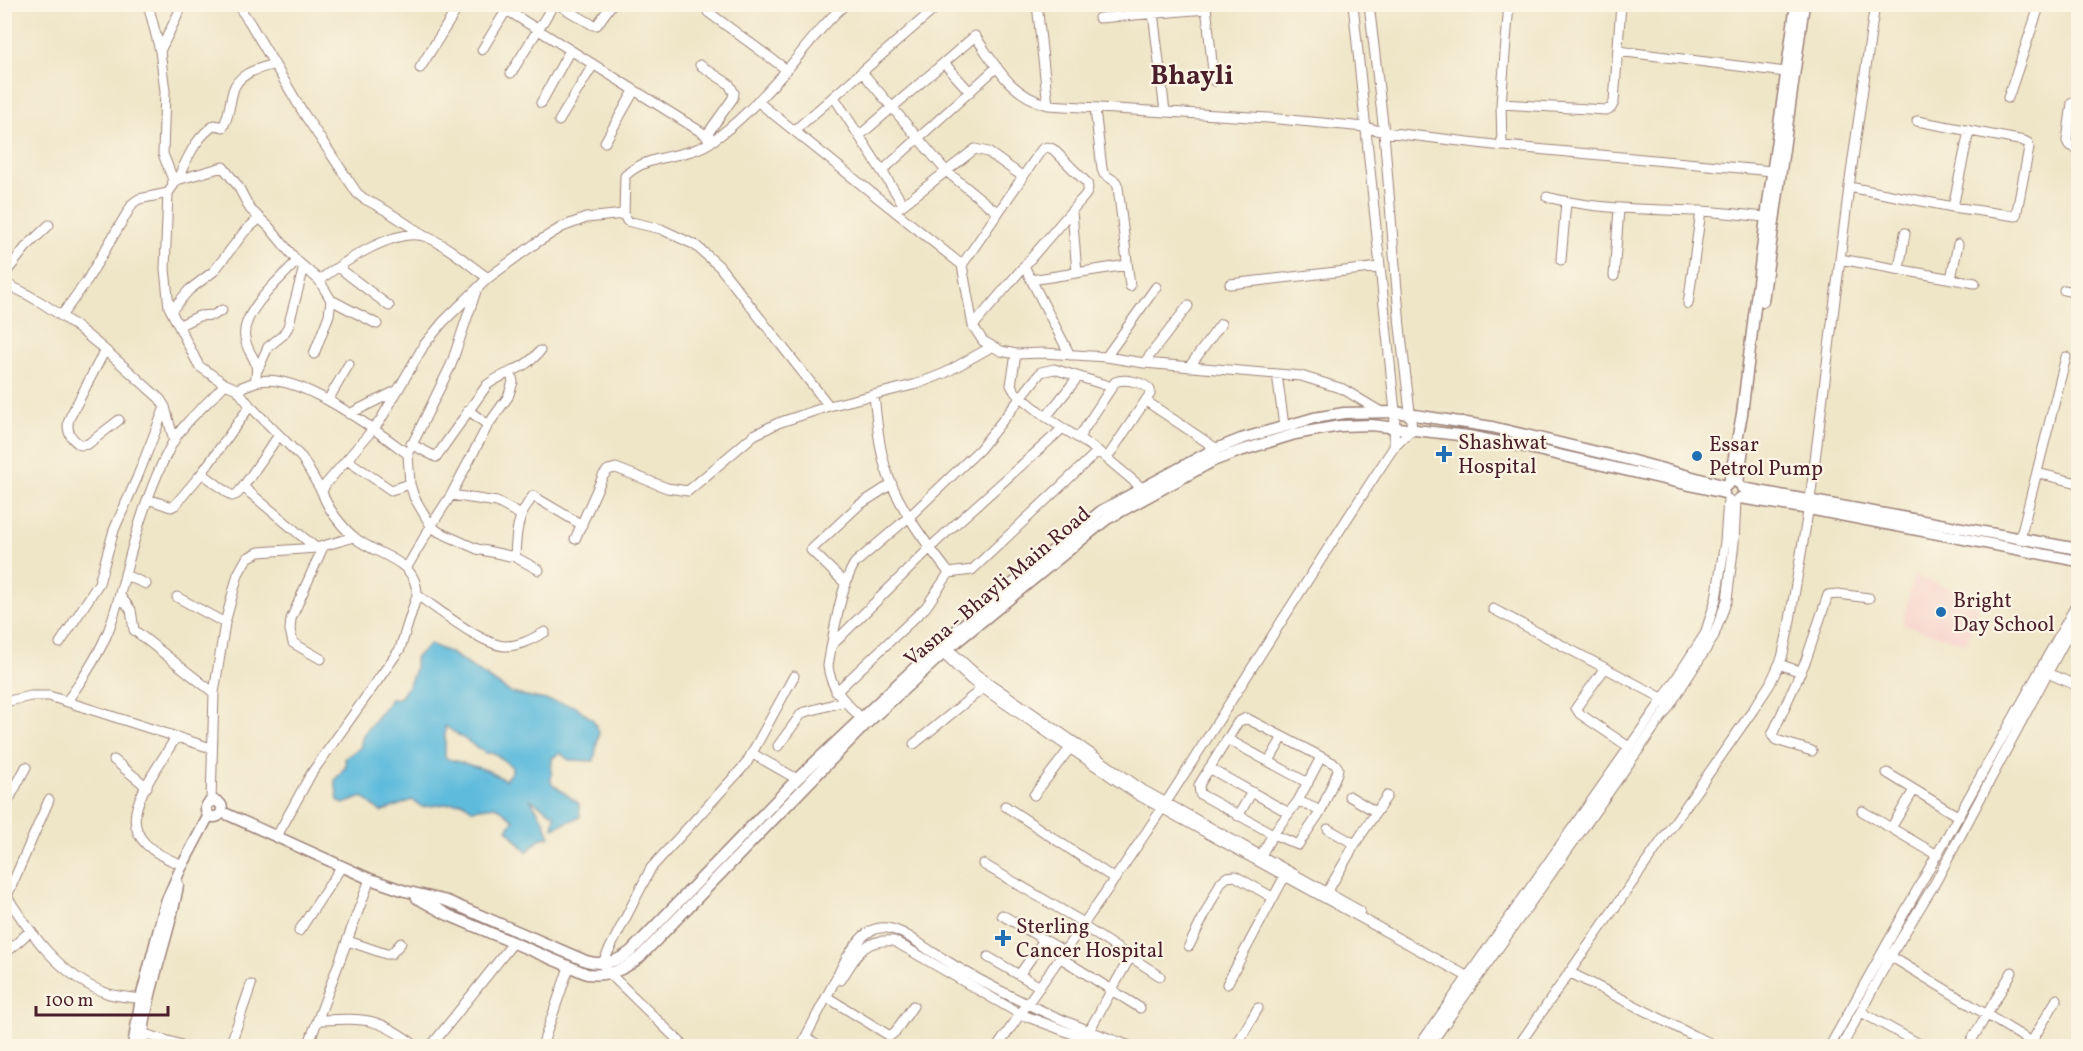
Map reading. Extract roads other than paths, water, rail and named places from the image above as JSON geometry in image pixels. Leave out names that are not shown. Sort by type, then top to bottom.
[{"type":"main road","points":[[1770,218],[1772,171],[1796,4]]},
{"type":"main road","points":[[1733,491],[1770,218],[1804,4]]},
{"type":"main road","name":"Vasna - Bhayli Main Road","points":[[602,964],[620,960],[631,951],[797,779],[864,721],[942,648],[1101,511],[1217,449],[1242,439],[1314,418],[1344,413],[1395,412],[1492,427],[1733,491]]},
{"type":"main road","name":"Vasna - Bhayli Main Road","points":[[942,648],[1107,519],[1214,461],[1273,440],[1319,429],[1350,425],[1396,427],[1520,446],[2079,561]]},
{"type":"main road","name":"Vasna - Bhayli Main Road","points":[[1809,505],[2079,549]]},
{"type":"main road","name":"Vasna - Bhayli Main Road","points":[[610,974],[625,968],[639,957],[864,721]]},
{"type":"main road","points":[[209,815],[206,808],[211,802],[219,803],[222,812]]},
{"type":"main road","points":[[222,812],[370,879],[405,891],[447,901],[586,961],[602,964]]},
{"type":"main road","points":[[209,815],[216,817],[222,812]]},
{"type":"main road","points":[[133,1047],[166,902],[209,815]]},
{"type":"main road","points":[[405,891],[448,915],[569,967],[587,974],[610,974]]},
{"type":"main road","points":[[138,1032],[142,1047]]},
{"type":"street","points":[[148,4],[160,51],[165,91],[163,154],[173,186]]},
{"type":"street","points":[[160,51],[183,4]]},
{"type":"street","points":[[237,4],[304,114],[357,193],[488,278]]},
{"type":"street","points":[[420,68],[459,4]]},
{"type":"street","points":[[497,4],[509,8],[570,51],[710,138]]},
{"type":"street","points":[[510,73],[556,4],[593,25],[597,25],[612,4]]},
{"type":"street","points":[[794,131],[940,4]]},
{"type":"street","points":[[1037,4],[1048,105]]},
{"type":"street","points":[[1353,4],[1395,412],[1394,447]]},
{"type":"street","points":[[998,1047],[1084,925],[1164,805],[1394,447],[1412,429],[1384,132],[1368,4]]},
{"type":"street","points":[[1502,146],[1501,104],[1509,4]]},
{"type":"street","points":[[1501,104],[1606,110],[1611,108],[1614,102],[1621,4]]},
{"type":"street","points":[[1518,1047],[1753,710],[1770,684],[1779,664],[1789,626],[1809,505],[1849,187],[1875,4]]},
{"type":"street","points":[[2008,98],[2040,4]]},
{"type":"street","points":[[710,138],[757,101],[842,6]]},
{"type":"street","points":[[1099,18],[1152,9],[1206,7],[1214,81]]},
{"type":"street","points":[[482,50],[509,8]]},
{"type":"street","points":[[1152,9],[1165,112]]},
{"type":"street","points":[[708,12],[787,70]]},
{"type":"street","points":[[859,136],[975,36],[1008,83],[1033,101],[1048,105],[1230,115],[1365,127],[1384,132],[1502,146],[1772,171]]},
{"type":"street","points":[[541,103],[570,51]]},
{"type":"street","points":[[1618,51],[1786,72]]},
{"type":"street","points":[[944,63],[970,92]]},
{"type":"street","points":[[274,64],[248,71],[233,90],[229,117],[223,127],[215,126],[206,131],[191,150],[173,186],[169,205],[165,269],[169,307],[200,366],[225,384],[237,389],[250,406],[302,458],[335,515],[354,537],[407,567],[417,585],[417,595],[400,649],[311,774],[278,836]]},
{"type":"street","points":[[559,121],[593,65]]},
{"type":"street","points":[[700,65],[729,84],[734,93],[733,98],[702,148],[650,160],[633,168],[625,177],[624,210],[627,221],[662,229],[695,245],[719,266],[829,406]]},
{"type":"street","points":[[882,171],[997,68]]},
{"type":"street","points":[[862,72],[946,171],[998,213]]},
{"type":"street","points":[[605,142],[634,91]]},
{"type":"street","points":[[834,97],[882,171],[899,208]]},
{"type":"street","points":[[757,101],[899,208],[962,265],[973,326],[983,341],[991,347],[1016,354],[1044,353],[1106,357],[1144,363],[1301,376],[1342,389],[1381,412]]},
{"type":"street","points":[[2072,103],[2067,141],[2069,145],[2079,149]]},
{"type":"street","points":[[1095,109],[1102,169],[1104,174],[1116,182],[1118,187],[1130,286]]},
{"type":"street","points":[[1849,187],[1953,207],[2013,216],[2018,213],[2028,143],[1917,121]]},
{"type":"street","points":[[1953,207],[1969,131]]},
{"type":"street","points":[[962,265],[1042,149],[1047,147],[1053,149],[1087,183],[1089,188],[1072,211],[973,326]]},
{"type":"street","points":[[899,208],[975,149],[981,150],[1022,176]]},
{"type":"street","points":[[62,316],[86,282],[133,203],[223,167],[250,209],[300,264],[319,280],[331,300],[377,324]]},
{"type":"street","points":[[1547,197],[1566,202],[1619,209],[1701,211],[1770,218]]},
{"type":"street","points":[[1561,260],[1566,202]]},
{"type":"street","points":[[1614,276],[1619,209]]},
{"type":"street","points":[[322,492],[374,429],[424,345],[443,322],[488,278],[562,227],[586,218],[624,210]]},
{"type":"street","points":[[1072,211],[1077,273]]},
{"type":"street","points":[[1688,304],[1701,211]]},
{"type":"street","points":[[171,311],[189,290],[214,271],[245,231],[260,218]]},
{"type":"street","points":[[49,225],[26,248],[5,281],[82,331],[160,399],[165,407],[174,441]]},
{"type":"street","points":[[1899,270],[1905,233]]},
{"type":"street","points":[[319,280],[380,244],[406,234],[427,237]]},
{"type":"street","points":[[1951,279],[1958,244]]},
{"type":"street","points":[[1840,259],[1975,283]]},
{"type":"street","points":[[258,370],[244,335],[246,325],[265,294],[300,264]]},
{"type":"street","points":[[255,382],[268,347],[283,335],[288,327],[300,264]]},
{"type":"street","points":[[1031,280],[1127,265]]},
{"type":"street","points":[[1024,266],[1070,356]]},
{"type":"street","points":[[338,267],[389,306]]},
{"type":"street","points":[[1230,284],[1380,267]]},
{"type":"street","points":[[1106,357],[1156,287]]},
{"type":"street","points":[[477,289],[452,365],[410,449],[410,484],[414,497],[431,526],[477,549],[514,557],[539,570]]},
{"type":"street","points":[[2064,290],[2079,293]]},
{"type":"street","points":[[314,354],[329,315],[331,300]]},
{"type":"street","points":[[1144,363],[1188,306]]},
{"type":"street","points":[[180,325],[200,316],[214,315],[222,310]]},
{"type":"street","points":[[1189,367],[1221,324]]},
{"type":"street","points":[[101,346],[70,417],[68,431],[73,441],[81,446],[88,444],[119,420]]},
{"type":"street","points":[[575,539],[603,476],[608,470],[616,468],[667,488],[688,491],[754,435],[778,423],[829,406],[945,374],[991,347]]},
{"type":"street","points":[[237,389],[263,380],[280,380],[328,400],[410,449],[436,457],[487,385],[532,362],[540,351]]},
{"type":"street","points":[[1016,354],[1011,385],[1015,392],[1046,417],[1098,451],[1142,488]]},
{"type":"street","points":[[2020,539],[2066,357]]},
{"type":"street","points":[[328,400],[349,364]]},
{"type":"street","points":[[864,721],[836,692],[828,666],[850,570],[862,556],[909,517],[980,449],[1041,372],[1054,369],[1112,387]]},
{"type":"street","points":[[407,567],[451,495],[488,425],[508,398],[513,382],[511,373]]},
{"type":"street","points":[[1278,374],[1284,426]]},
{"type":"street","points":[[1046,417],[1078,378]]},
{"type":"street","points":[[1079,437],[1115,382],[1121,380],[1146,385],[1150,390],[1146,400],[1107,458]]},
{"type":"street","points":[[67,701],[97,655],[108,632],[147,499],[174,441],[225,384]]},
{"type":"street","points":[[349,414],[398,390]]},
{"type":"street","points":[[874,395],[878,433],[889,477],[909,517],[949,573]]},
{"type":"street","points":[[1146,400],[1217,449]]},
{"type":"street","points":[[147,499],[171,507],[175,505],[202,473],[250,406]]},
{"type":"street","points":[[60,643],[99,583],[114,530],[165,407]]},
{"type":"street","points":[[468,410],[488,425]]},
{"type":"street","points":[[832,645],[930,548],[1063,428]]},
{"type":"street","points":[[202,473],[232,496],[237,494],[279,435]]},
{"type":"street","points":[[836,692],[926,607],[949,573],[972,570],[1098,451]]},
{"type":"street","points":[[347,460],[391,490],[410,484]]},
{"type":"street","points":[[2037,473],[2079,483]]},
{"type":"street","points":[[846,584],[811,550],[859,505],[892,484]]},
{"type":"street","points":[[243,487],[320,548]]},
{"type":"street","points":[[1429,1047],[1473,976],[1629,747],[1700,660],[1722,618],[1728,589],[1733,491]]},
{"type":"street","points":[[451,495],[497,502],[521,515]]},
{"type":"street","points":[[514,557],[516,529],[524,508],[533,496],[582,525]]},
{"type":"street","points":[[211,802],[214,693],[225,623],[238,574],[247,558],[259,552],[320,548],[354,537]]},
{"type":"street","points":[[320,548],[295,608],[290,630],[292,643],[321,659]]},
{"type":"street","points":[[125,574],[146,584]]},
{"type":"street","points":[[417,595],[496,645],[520,644],[544,632]]},
{"type":"street","points":[[1812,751],[1776,740],[1772,735],[1801,672],[1828,595],[1869,598]]},
{"type":"street","points":[[120,596],[131,610],[134,630],[214,693]]},
{"type":"street","points":[[177,597],[225,623]]},
{"type":"street","points":[[1842,1047],[1890,957],[1935,883],[2079,602]]},
{"type":"street","points":[[1493,609],[1667,701]]},
{"type":"street","points":[[1830,1047],[1937,855],[2079,616]]},
{"type":"street","points":[[942,648],[971,680],[1138,795],[1164,805]]},
{"type":"street","points":[[942,648],[1164,805],[1473,976]]},
{"type":"street","points":[[1779,664],[1801,672]]},
{"type":"street","points":[[1605,668],[1576,708],[1580,714],[1629,747]]},
{"type":"street","points":[[2044,672],[2079,686]]},
{"type":"street","points":[[684,1047],[602,964],[651,868],[746,764],[794,676]]},
{"type":"street","points":[[914,744],[983,688]]},
{"type":"street","points":[[4,702],[31,696],[49,696],[96,713],[211,748]]},
{"type":"street","points":[[1419,1047],[1473,976],[1667,701]]},
{"type":"street","points":[[778,746],[802,713],[845,702]]},
{"type":"street","points":[[1246,718],[1283,737],[1335,764],[1338,768],[1321,811],[1298,845],[1238,816],[1200,794],[1199,785],[1239,722],[1246,718]]},
{"type":"street","points":[[176,737],[147,786],[134,815],[135,828],[140,840],[153,852],[182,867]]},
{"type":"street","points":[[1269,761],[1283,737]]},
{"type":"street","points":[[1227,739],[1308,783]]},
{"type":"street","points":[[1034,795],[1070,748]]},
{"type":"street","points":[[753,754],[797,779]]},
{"type":"street","points":[[1259,858],[1273,834],[1298,801],[1321,757]]},
{"type":"street","points":[[114,760],[147,786]]},
{"type":"street","points":[[4,809],[26,767]]},
{"type":"street","points":[[1209,768],[1289,813]]},
{"type":"street","points":[[1887,773],[1959,817]]},
{"type":"street","points":[[1891,828],[1914,790]]},
{"type":"street","points":[[1238,816],[1252,792]]},
{"type":"street","points":[[1349,796],[1376,812]]},
{"type":"street","points":[[1326,895],[1355,844],[1387,796]]},
{"type":"street","points":[[49,800],[6,894],[30,932],[48,952],[87,983],[110,994],[145,999]]},
{"type":"street","points":[[1298,801],[1321,811]]},
{"type":"street","points":[[1005,806],[1115,879]]},
{"type":"street","points":[[1862,811],[1937,855]]},
{"type":"street","points":[[1328,829],[1355,844]]},
{"type":"street","points":[[983,864],[1084,925],[1160,976]]},
{"type":"street","points":[[299,931],[342,866]]},
{"type":"street","points":[[1227,984],[1287,873]]},
{"type":"street","points":[[1189,946],[1221,882],[1227,877],[1235,876],[1272,897]]},
{"type":"street","points":[[308,1047],[320,1020],[370,879]]},
{"type":"street","points":[[1002,915],[1044,940],[1140,1008]]},
{"type":"street","points":[[803,1044],[847,957],[856,944],[868,932],[879,928],[889,928],[1027,1004],[1130,1047]]},
{"type":"street","points":[[4,955],[30,932]]},
{"type":"street","points":[[803,1044],[859,953],[874,941],[884,940],[894,941],[1020,1014],[1105,1047]]},
{"type":"street","points":[[1019,975],[1044,940]]},
{"type":"street","points":[[348,941],[386,954],[391,954],[400,943]]},
{"type":"street","points":[[431,1047],[513,943]]},
{"type":"street","points":[[1883,950],[1890,957],[2033,1045],[2057,999]]},
{"type":"street","points":[[988,957],[1040,987]]},
{"type":"street","points":[[1089,1031],[1131,957]]},
{"type":"street","points":[[542,1047],[569,967]]},
{"type":"street","points":[[1569,972],[1718,1047]]},
{"type":"street","points":[[1968,1047],[2012,972]]},
{"type":"street","points":[[230,1047],[251,985]]},
{"type":"street","points":[[830,999],[890,1036],[896,1032],[913,1006]]},
{"type":"street","points":[[1236,1047],[1258,1008]]},
{"type":"street","points":[[1861,1012],[1923,1047]]},
{"type":"street","points":[[320,1020],[362,1018],[378,1022],[416,1047]]},
{"type":"street","points":[[138,1032],[185,1047]]},
{"type":"street","points":[[1689,1047],[1694,1036]]},
{"type":"street","points":[[803,1044],[820,1047]]},
{"type":"water","points":[[430,644],[452,654],[511,693],[575,706],[593,720],[599,732],[594,761],[569,760],[560,753],[552,758],[551,783],[579,804],[580,817],[553,828],[555,815],[530,799],[544,821],[550,837],[541,838],[527,852],[507,829],[514,820],[496,806],[472,809],[462,802],[422,807],[412,800],[381,812],[363,797],[343,804],[338,800],[335,780],[346,766],[345,758],[360,748],[363,735],[391,699],[400,698],[403,694],[413,674],[415,658]],"holes":[[[445,726],[485,753],[494,753],[512,767],[512,771],[505,780],[487,770],[445,758]]]},
{"type":"place","name":"Shashwat Hospital","points":[[1444,454]]},
{"type":"place","name":"Essar Petrol Pump","points":[[1697,456]]},
{"type":"place","name":"Bright Day School","points":[[1941,612]]},
{"type":"place","name":"Sterling Cancer Hospital","points":[[1003,938]]},
{"type":"district","name":"Bhayli","points":[[1192,75]]}]
